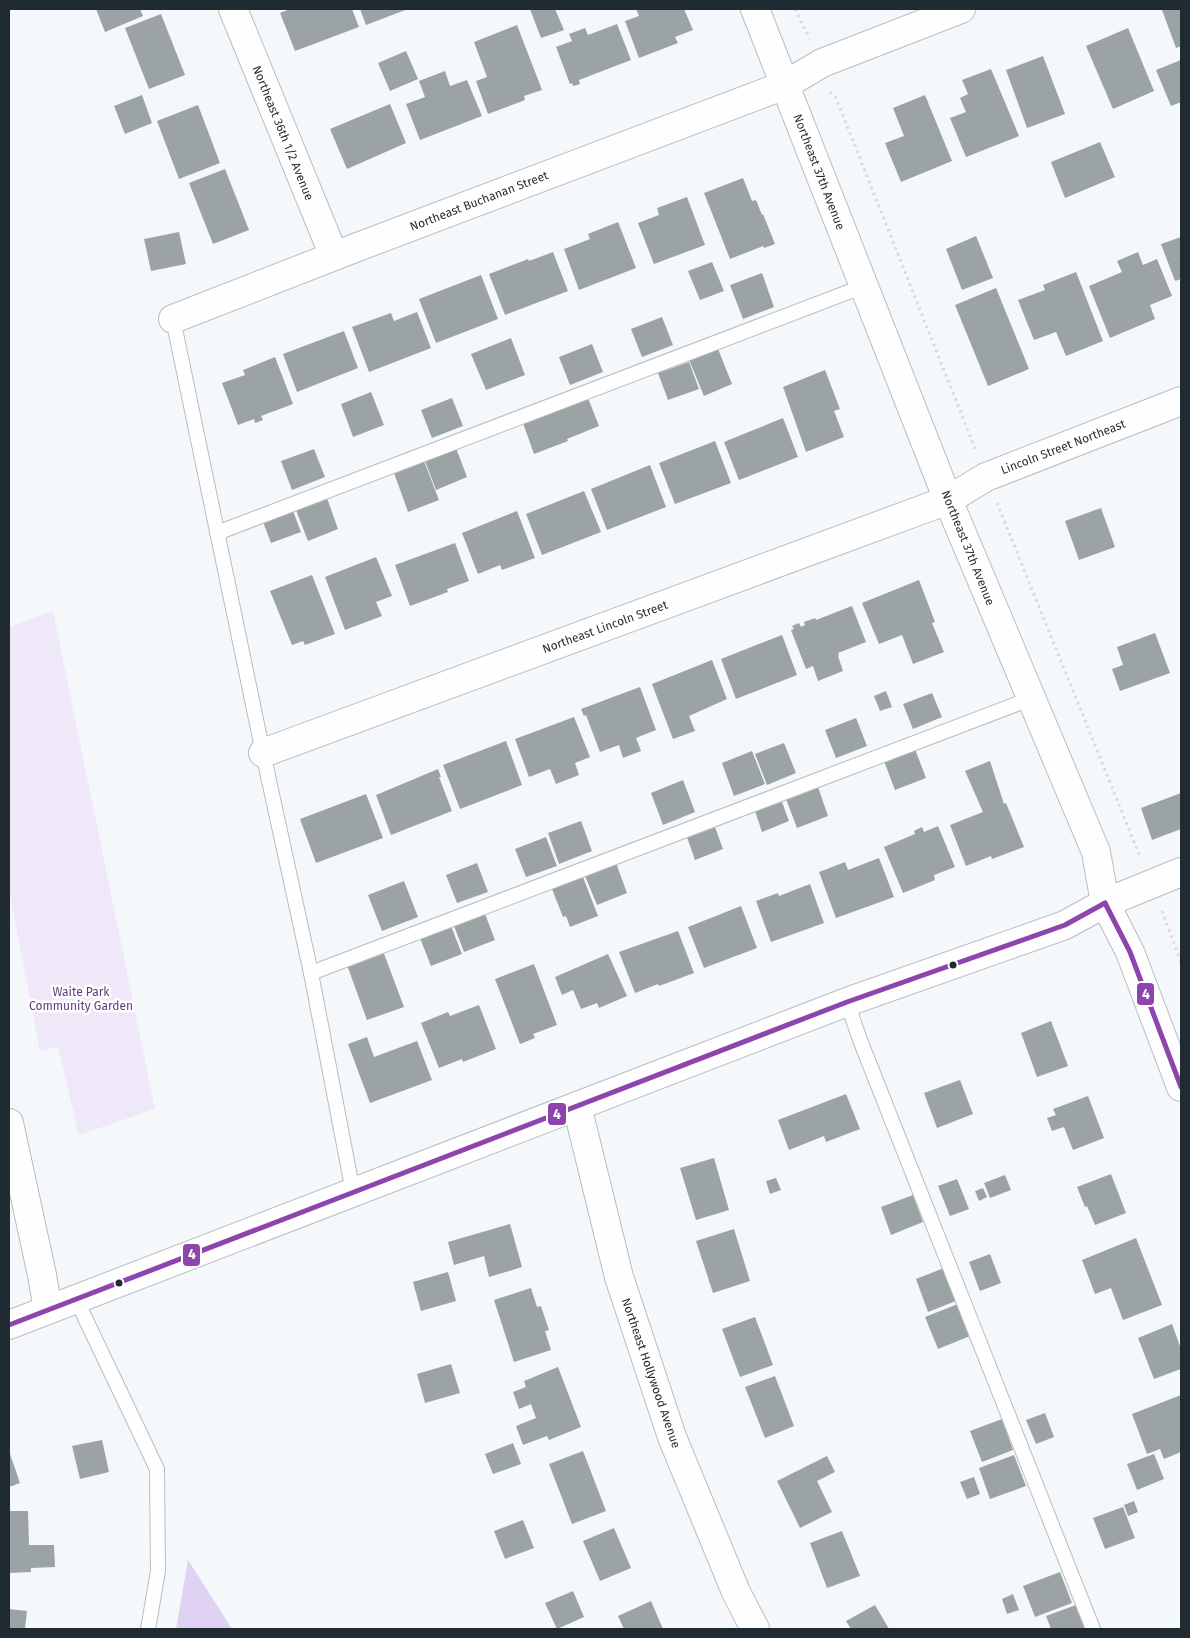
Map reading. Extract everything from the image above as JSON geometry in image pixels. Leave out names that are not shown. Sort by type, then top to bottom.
[{"type":"street","name":"Northeast 36th 1/2 Avenue","points":[[233,9],[334,256]]},
{"type":"street","name":"Northeast 37th Avenue","points":[[755,9],[948,500],[1030,699],[1096,852],[1105,902],[1130,952],[1181,1087]]},
{"type":"street","name":"Northeast Buchanan Street","points":[[173,319],[785,85],[822,63],[961,9]]},
{"type":"street","name":"Lincoln Street Northeast","points":[[948,500],[986,477],[1181,401]]},
{"type":"street","name":"Northeast Lincoln Street","points":[[263,754],[948,500]]},
{"type":"street","points":[[9,1325],[847,1002],[1065,925],[1105,902],[1181,872]]},
{"type":"street","name":"Northeast Hollywood Avenue","points":[[577,1106],[619,1277],[672,1437],[736,1592],[755,1629]]},
{"type":"street","points":[[9,1123],[48,1310]]},
{"type":"lane","points":[[217,533],[864,286]]},
{"type":"lane","points":[[173,319],[310,973],[353,1192]]},
{"type":"lane","points":[[310,973],[1030,699]]},
{"type":"lane","points":[[847,1002],[860,1040],[1093,1629]]},
{"type":"lane","points":[[76,1299],[157,1469],[158,1571],[148,1629]]},
{"type":"path","points":[[795,9],[798,17]]},
{"type":"path","points":[[824,87],[836,98],[973,442]]},
{"type":"path","points":[[994,496],[1132,836]]},
{"type":"path","points":[[1171,936],[1181,962]]},
{"type":"green space","name":"Waite Park Community Garden","points":[[53,611],[155,1109],[79,1135],[58,1047],[40,1051],[9,890],[9,627]]},
{"type":"shaded area","points":[[188,1560],[232,1629],[176,1629]]},
{"type":"building","points":[[96,9],[140,9],[143,16],[105,32]]},
{"type":"building","points":[[290,9],[352,9],[359,27],[295,51],[280,13]]},
{"type":"building","points":[[360,9],[408,9],[366,25]]},
{"type":"building","points":[[530,9],[555,9],[564,30],[541,38]]},
{"type":"building","points":[[636,9],[684,9],[693,30],[675,37],[678,43],[639,58],[625,21],[639,16]]},
{"type":"building","points":[[1181,9],[1181,46],[1176,48],[1162,10]]},
{"type":"building","points":[[161,14],[185,75],[149,89],[125,28]]},
{"type":"building","points":[[617,24],[631,60],[579,80],[580,84],[573,86],[572,83],[570,84],[556,47],[572,41],[569,34],[585,28],[588,35]]},
{"type":"building","points":[[517,25],[542,90],[524,96],[525,100],[488,114],[476,81],[487,77],[474,42]]},
{"type":"building","points":[[1128,28],[1154,91],[1113,109],[1086,46]]},
{"type":"building","points":[[406,51],[418,79],[390,91],[378,63]]},
{"type":"building","points":[[1043,56],[1065,114],[1027,128],[1006,70]]},
{"type":"building","points":[[1181,60],[1181,102],[1171,106],[1156,70]]},
{"type":"building","points":[[991,69],[1019,136],[966,157],[950,118],[966,112],[960,98],[968,94],[962,80]]},
{"type":"building","points":[[445,71],[450,86],[467,80],[482,116],[420,140],[406,104],[425,97],[419,81]]},
{"type":"building","points":[[142,95],[152,123],[125,134],[114,106]]},
{"type":"building","points":[[925,95],[952,161],[901,182],[885,143],[904,136],[893,108]]},
{"type":"building","points":[[390,104],[406,143],[347,169],[330,129]]},
{"type":"building","points":[[198,105],[220,163],[179,179],[157,121]]},
{"type":"building","points":[[1100,142],[1115,177],[1065,198],[1051,162]]},
{"type":"building","points":[[225,169],[249,230],[213,244],[189,183]]},
{"type":"building","points":[[743,178],[752,201],[756,200],[763,214],[775,244],[764,248],[763,246],[730,259],[704,193]]},
{"type":"building","points":[[687,197],[705,245],[654,264],[638,223],[659,215],[657,208]]},
{"type":"building","points":[[618,222],[636,268],[579,290],[564,249],[590,239],[588,234]]},
{"type":"building","points":[[179,232],[186,264],[151,271],[144,239]]},
{"type":"building","points":[[976,236],[993,278],[962,290],[946,249]]},
{"type":"building","points":[[1181,237],[1181,279],[1175,281],[1161,244]]},
{"type":"building","points":[[553,252],[568,291],[505,315],[489,274],[528,259],[529,261]]},
{"type":"building","points":[[1138,252],[1143,265],[1157,259],[1172,296],[1150,305],[1155,319],[1110,338],[1089,286],[1122,272],[1117,261]]},
{"type":"building","points":[[712,262],[724,291],[700,300],[688,271]]},
{"type":"building","points":[[1076,272],[1103,341],[1066,356],[1056,332],[1034,340],[1018,300],[1045,290],[1043,285]]},
{"type":"building","points":[[762,273],[774,307],[743,319],[730,285]]},
{"type":"building","points":[[481,275],[498,319],[436,343],[419,299]]},
{"type":"building","points":[[996,288],[1029,369],[988,386],[955,305]]},
{"type":"building","points":[[417,312],[431,348],[369,372],[352,327],[391,313],[394,321]]},
{"type":"building","points":[[662,317],[673,345],[642,357],[631,329]]},
{"type":"building","points":[[344,331],[358,368],[297,392],[283,354]]},
{"type":"building","points":[[511,338],[525,375],[486,390],[471,354]]},
{"type":"building","points":[[592,344],[603,372],[570,385],[559,357]]},
{"type":"building","points":[[718,349],[732,384],[704,396],[689,360]]},
{"type":"building","points":[[275,357],[293,404],[261,416],[263,420],[255,423],[254,419],[238,425],[222,383],[245,375],[243,370]]},
{"type":"building","points":[[689,362],[699,389],[668,400],[658,373]]},
{"type":"building","points":[[825,370],[840,409],[834,411],[844,437],[806,452],[783,387]]},
{"type":"building","points":[[371,392],[384,425],[353,437],[341,404]]},
{"type":"building","points":[[452,398],[463,426],[432,438],[421,410]]},
{"type":"building","points":[[588,398],[599,426],[567,439],[568,441],[534,454],[523,423]]},
{"type":"building","points":[[783,418],[798,457],[739,480],[724,442]]},
{"type":"building","points":[[715,441],[731,483],[675,504],[659,463]]},
{"type":"building","points":[[456,448],[467,477],[436,490],[425,461]]},
{"type":"building","points":[[314,449],[325,477],[292,490],[281,461]]},
{"type":"building","points":[[424,461],[439,500],[408,512],[394,473]]},
{"type":"building","points":[[650,465],[666,507],[607,530],[591,489]]},
{"type":"building","points":[[584,491],[601,532],[542,555],[526,514]]},
{"type":"building","points":[[327,498],[338,529],[308,541],[296,510]]},
{"type":"building","points":[[1101,508],[1115,547],[1079,560],[1065,521]]},
{"type":"building","points":[[293,511],[301,532],[271,543],[263,522]]},
{"type":"building","points":[[517,511],[535,558],[502,570],[500,565],[478,574],[462,533]]},
{"type":"building","points":[[455,543],[469,581],[447,589],[448,592],[410,606],[395,565]]},
{"type":"building","points":[[376,557],[392,596],[376,602],[382,616],[345,630],[325,577]]},
{"type":"building","points":[[312,575],[335,634],[305,645],[303,641],[292,645],[270,591]]},
{"type":"building","points":[[919,580],[935,622],[932,623],[944,652],[913,664],[902,635],[879,644],[862,603]]},
{"type":"building","points":[[852,606],[866,642],[838,653],[843,671],[818,681],[813,666],[806,669],[791,630],[794,629],[792,626],[799,623],[801,627],[805,625],[804,622],[815,618],[816,620]]},
{"type":"building","points":[[1155,633],[1170,673],[1120,691],[1112,669],[1123,665],[1117,647]]},
{"type":"building","points":[[782,635],[797,675],[736,699],[721,659]]},
{"type":"building","points":[[712,660],[727,699],[689,716],[695,731],[673,739],[652,684]]},
{"type":"building","points":[[640,687],[656,730],[636,738],[641,751],[623,758],[619,745],[600,752],[586,715],[584,716],[581,709]]},
{"type":"building","points":[[886,691],[892,707],[880,711],[874,696]]},
{"type":"building","points":[[932,693],[942,717],[913,729],[903,704]]},
{"type":"building","points":[[574,717],[590,757],[575,763],[579,775],[556,784],[550,769],[529,777],[515,739]]},
{"type":"building","points":[[856,718],[867,746],[836,758],[825,730]]},
{"type":"building","points":[[506,741],[522,785],[460,809],[443,765]]},
{"type":"building","points":[[784,743],[796,773],[767,785],[755,754]]},
{"type":"building","points":[[915,749],[926,778],[895,790],[884,761]]},
{"type":"building","points":[[752,751],[765,784],[734,796],[722,763]]},
{"type":"building","points":[[990,761],[1004,804],[1006,803],[1024,847],[992,859],[991,856],[966,866],[950,825],[983,812],[965,771]]},
{"type":"building","points":[[438,769],[441,777],[439,777],[452,811],[391,835],[376,795]]},
{"type":"building","points":[[683,780],[695,812],[663,825],[651,793]]},
{"type":"building","points":[[818,787],[828,816],[797,828],[786,799]]},
{"type":"building","points":[[1181,793],[1181,829],[1152,840],[1141,808]]},
{"type":"building","points":[[366,794],[383,838],[316,863],[300,819]]},
{"type":"building","points":[[782,802],[789,821],[762,832],[755,811]]},
{"type":"building","points":[[581,821],[592,851],[559,864],[548,833]]},
{"type":"building","points":[[938,826],[955,867],[934,875],[935,880],[903,893],[884,847],[915,834],[914,831],[922,827],[924,832]]},
{"type":"building","points":[[715,827],[723,849],[695,860],[687,837]]},
{"type":"building","points":[[546,837],[557,866],[526,877],[515,849]]},
{"type":"building","points":[[879,858],[894,897],[836,918],[819,872],[845,862],[848,870]]},
{"type":"building","points":[[477,863],[488,892],[457,903],[446,875]]},
{"type":"building","points":[[616,863],[627,893],[597,905],[585,876]]},
{"type":"building","points":[[583,877],[598,916],[570,927],[566,916],[563,917],[552,889]]},
{"type":"building","points":[[404,881],[418,917],[382,931],[368,895]]},
{"type":"building","points":[[810,884],[824,923],[771,942],[756,901],[778,893],[779,896]]},
{"type":"building","points":[[741,906],[757,948],[704,968],[688,927]]},
{"type":"building","points":[[485,914],[495,940],[464,952],[454,926]]},
{"type":"building","points":[[451,926],[462,954],[431,966],[420,938]]},
{"type":"building","points":[[678,931],[694,973],[635,993],[619,952]]},
{"type":"building","points":[[383,951],[404,1007],[367,1020],[347,965]]},
{"type":"building","points":[[608,954],[627,996],[599,1008],[597,1003],[581,1009],[573,990],[562,995],[555,977]]},
{"type":"building","points":[[534,964],[557,1025],[533,1034],[535,1038],[520,1044],[495,979]]},
{"type":"building","points":[[479,1005],[496,1049],[463,1062],[462,1059],[439,1068],[421,1023],[448,1012],[450,1016]]},
{"type":"building","points":[[1051,1021],[1068,1066],[1037,1077],[1021,1033]]},
{"type":"building","points":[[367,1037],[374,1057],[417,1041],[432,1080],[370,1103],[348,1044]]},
{"type":"building","points":[[960,1080],[973,1114],[937,1128],[924,1093]]},
{"type":"building","points":[[846,1094],[860,1129],[826,1142],[824,1136],[789,1150],[778,1120]]},
{"type":"building","points":[[1088,1096],[1104,1138],[1073,1150],[1064,1127],[1052,1131],[1047,1118],[1056,1115],[1053,1109]]},
{"type":"building","points":[[714,1158],[729,1210],[696,1220],[680,1168]]},
{"type":"building","points":[[1111,1174],[1126,1213],[1095,1225],[1077,1187]]},
{"type":"building","points":[[1005,1175],[1011,1190],[990,1198],[984,1183]]},
{"type":"building","points":[[776,1178],[781,1190],[770,1194],[766,1181]]},
{"type":"building","points":[[957,1179],[969,1209],[950,1216],[938,1186]]},
{"type":"building","points":[[983,1188],[987,1197],[979,1201],[975,1191]]},
{"type":"building","points":[[913,1195],[923,1222],[891,1235],[881,1207]]},
{"type":"building","points":[[510,1224],[522,1267],[489,1277],[484,1256],[454,1265],[448,1242]]},
{"type":"building","points":[[734,1229],[750,1281],[713,1293],[696,1241]]},
{"type":"building","points":[[1136,1238],[1162,1305],[1123,1320],[1111,1288],[1095,1294],[1082,1260]]},
{"type":"building","points":[[990,1254],[1001,1283],[980,1291],[969,1262]]},
{"type":"building","points":[[944,1268],[956,1301],[928,1312],[916,1279]]},
{"type":"building","points":[[448,1272],[456,1301],[421,1311],[413,1282]]},
{"type":"building","points":[[531,1288],[537,1307],[541,1306],[549,1330],[545,1331],[551,1350],[514,1362],[494,1300]]},
{"type":"building","points":[[958,1304],[970,1336],[938,1349],[925,1317]]},
{"type":"building","points":[[755,1317],[773,1365],[740,1377],[722,1329]]},
{"type":"building","points":[[1172,1324],[1181,1349],[1181,1369],[1154,1379],[1138,1338]]},
{"type":"building","points":[[451,1364],[460,1393],[425,1403],[417,1374]]},
{"type":"building","points":[[558,1367],[581,1427],[549,1440],[547,1436],[523,1445],[516,1426],[536,1418],[531,1404],[519,1409],[513,1392],[526,1387],[524,1381]]},
{"type":"building","points":[[775,1376],[794,1426],[765,1438],[745,1387]]},
{"type":"building","points":[[1181,1395],[1181,1452],[1164,1459],[1160,1449],[1147,1454],[1132,1414]]},
{"type":"building","points":[[1045,1413],[1054,1437],[1036,1444],[1026,1420]]},
{"type":"building","points":[[1002,1419],[1013,1450],[982,1462],[970,1431]]},
{"type":"building","points":[[102,1440],[109,1472],[80,1479],[72,1446]]},
{"type":"building","points":[[513,1443],[521,1464],[493,1474],[485,1454]]},
{"type":"building","points":[[9,1451],[20,1483],[9,1487]]},
{"type":"building","points":[[583,1451],[606,1511],[572,1524],[549,1464]]},
{"type":"building","points":[[1154,1454],[1164,1479],[1137,1490],[1127,1464]]},
{"type":"building","points":[[1014,1455],[1026,1486],[990,1499],[979,1468]]},
{"type":"building","points":[[827,1456],[835,1472],[817,1481],[832,1512],[800,1528],[777,1481]]},
{"type":"building","points":[[974,1477],[980,1494],[967,1499],[960,1482]]},
{"type":"building","points":[[1134,1501],[1138,1512],[1128,1516],[1124,1505]]},
{"type":"building","points":[[1123,1507],[1135,1538],[1105,1549],[1093,1518]]},
{"type":"building","points":[[9,1511],[28,1511],[29,1545],[54,1545],[55,1567],[31,1568],[31,1572],[9,1573]]},
{"type":"building","points":[[523,1520],[534,1548],[505,1559],[494,1531]]},
{"type":"building","points":[[614,1528],[631,1568],[600,1581],[583,1541]]},
{"type":"building","points":[[842,1531],[860,1576],[827,1588],[810,1543]]},
{"type":"building","points":[[1060,1572],[1072,1603],[1035,1617],[1023,1586]]},
{"type":"building","points":[[573,1591],[584,1617],[557,1629],[545,1603]]},
{"type":"building","points":[[1013,1594],[1019,1610],[1007,1614],[1002,1599]]},
{"type":"building","points":[[651,1601],[663,1629],[624,1629],[618,1616]]},
{"type":"building","points":[[875,1605],[889,1629],[851,1629],[846,1621]]},
{"type":"building","points":[[1076,1605],[1085,1629],[1051,1629],[1046,1616]]},
{"type":"building","points":[[9,1609],[27,1611],[25,1629],[9,1629]]},
{"type":"transit line","name":"4","points":[[1105,903],[1130,952],[1181,1087]]},
{"type":"transit line","name":"4","points":[[9,1325],[847,1002],[1065,925],[1105,903]]}]
